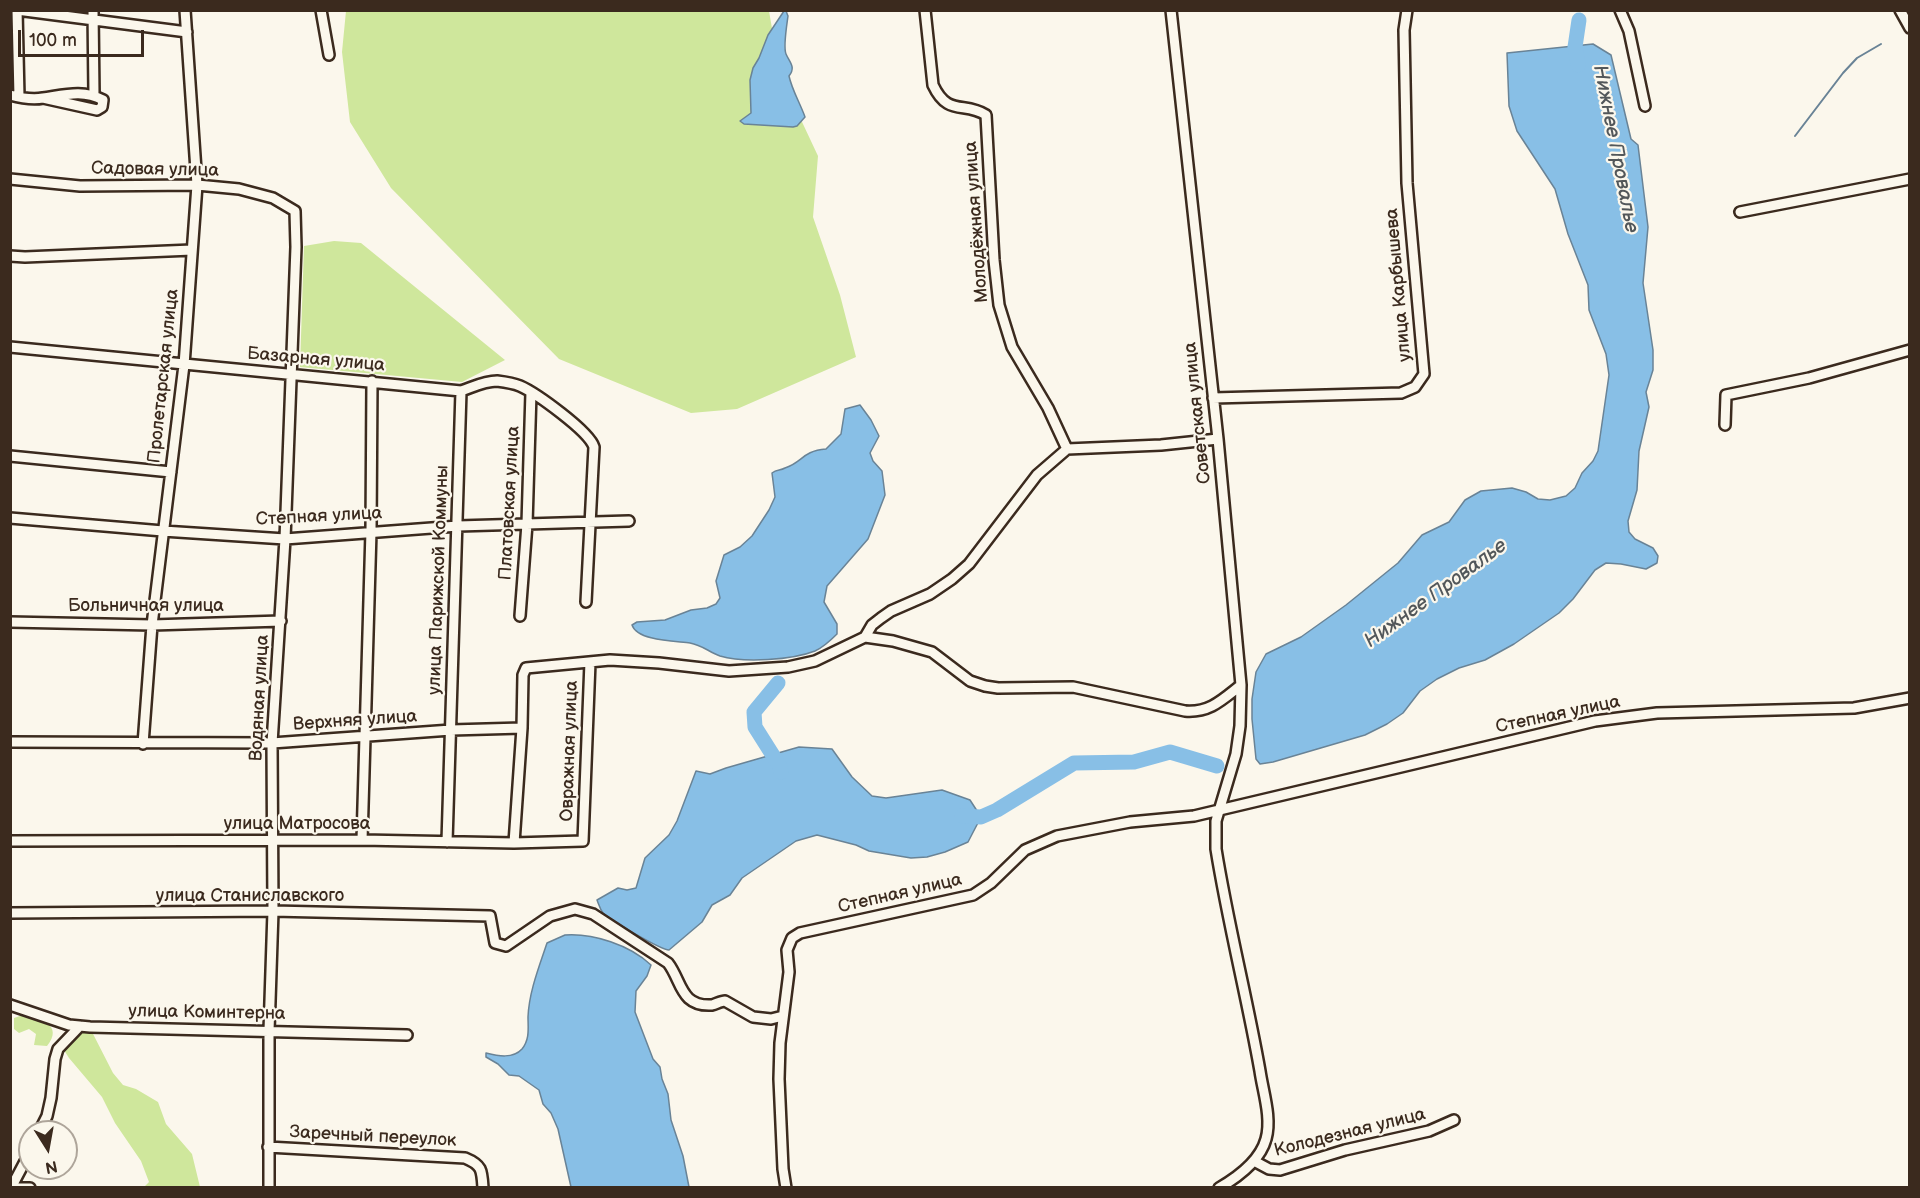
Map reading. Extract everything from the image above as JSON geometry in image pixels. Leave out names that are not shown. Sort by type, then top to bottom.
[{"type":"street","points":[[43,98],[69,93],[94,95],[103,100],[102,107],[97,110],[43,98],[15,96],[18,10],[93,15],[187,32]]},
{"type":"street","name":"Пролетарская улица","points":[[143,744],[152,624],[184,365],[197,184],[185,10]]},
{"type":"street","points":[[321,10],[329,56]]},
{"type":"street","name":"Молодёжная улица","points":[[925,10],[933,85],[937,94],[952,106],[986,115],[994,260],[999,305],[1012,347],[1048,408],[1067,449]]},
{"type":"street","name":"Советская улица","points":[[1171,10],[1218,438],[1241,685],[1240,726],[1236,754],[1219,810]]},
{"type":"street","name":"улица Карбышева","points":[[1213,398],[1401,393],[1415,387],[1424,374],[1407,183],[1404,30],[1407,10]]},
{"type":"street","points":[[1620,10],[1629,31],[1645,106]]},
{"type":"street","points":[[1900,10],[1910,28]]},
{"type":"street","points":[[93,15],[94,95]]},
{"type":"street","name":"Садовая улица","points":[[10,179],[80,186],[197,184],[239,189],[273,198],[295,211]]},
{"type":"street","points":[[1740,212],[1910,179]]},
{"type":"street","name":"Водяная улица","points":[[269,1188],[269,1031],[273,911],[272,743],[285,539],[296,247],[295,211]]},
{"type":"street","points":[[10,256],[192,250]]},
{"type":"street","name":"Базарная улица","points":[[10,347],[461,391],[484,382],[513,383],[531,392],[588,435],[594,447],[590,523]]},
{"type":"street","points":[[1725,425],[1726,395],[1809,378],[1910,350]]},
{"type":"street","points":[[362,840],[363,738],[371,531],[372,381]]},
{"type":"street","name":"улица Парижской Коммуны","points":[[447,842],[461,391]]},
{"type":"street","name":"Платовская улица","points":[[520,616],[527,524],[531,392]]},
{"type":"street","points":[[514,843],[522,728],[523,675],[526,668],[610,660],[729,671],[769,669],[815,662],[865,637],[872,625],[891,611],[930,594],[952,579],[969,564],[1036,476],[1067,449],[1161,445],[1218,438]]},
{"type":"street","points":[[10,456],[171,472]]},
{"type":"street","name":"Степная улица","points":[[10,518],[285,539],[458,526],[629,521]]},
{"type":"street","points":[[586,602],[590,523]]},
{"type":"street","name":"Больничная улица","points":[[10,622],[152,624],[281,621]]},
{"type":"street","points":[[865,637],[893,641],[932,652],[970,681],[999,688],[1072,687],[1197,712],[1216,704],[1241,685]]},
{"type":"street","name":"Овражная улица","points":[[583,842],[590,662]]},
{"type":"street","name":"Степная улица","points":[[783,1016],[789,972],[787,950],[792,938],[800,933],[972,895],[991,883],[1024,850],[1057,836],[1130,822],[1194,816],[1595,721],[1657,713],[1854,708],[1910,698]]},
{"type":"street","name":"Верхняя улица","points":[[10,742],[272,743],[451,730],[522,728]]},
{"type":"street","points":[[1219,810],[1216,821],[1216,849],[1267,1116],[1266,1140],[1254,1161],[1219,1188]]},
{"type":"street","name":"улица Матросова","points":[[10,841],[583,842]]},
{"type":"street","name":"улица Станиславского","points":[[10,914],[273,911],[490,916],[495,943],[506,946],[550,916],[575,909],[585,911],[668,963],[688,999],[709,1005],[725,1001],[744,1013],[764,1020],[783,1016]]},
{"type":"street","name":"улица Коминтерна","points":[[10,1005],[69,1025],[80,1026],[407,1035]]},
{"type":"street","points":[[783,1016],[778,1078],[786,1188]]},
{"type":"street","points":[[45,1120],[51,1098],[54,1059],[58,1049],[80,1026]]},
{"type":"street","name":"Колодезная улица","points":[[1254,1161],[1280,1170],[1345,1150],[1429,1131],[1454,1120]]},
{"type":"street","name":"Заречный переулок","points":[[268,1147],[465,1158],[475,1162],[482,1174],[483,1188]]},
{"type":"street","points":[[17,1188],[30,1188]]},
{"type":"green space","points":[[346,11],[769,11],[780,75],[818,156],[813,217],[840,295],[856,357],[737,409],[691,413],[559,359],[391,188],[350,122],[342,52]]},
{"type":"green space","points":[[334,241],[361,243],[505,360],[462,382],[300,367],[304,246]]},
{"type":"green space","points":[[23,1015],[48,1024],[53,1033],[47,1046],[34,1045],[36,1034],[29,1029],[19,1033],[14,1029],[14,1018]]},
{"type":"green space","points":[[91,1030],[113,1073],[123,1085],[136,1089],[158,1102],[166,1124],[192,1154],[200,1187],[144,1187],[149,1182],[141,1161],[115,1123],[102,1097],[69,1058],[59,1042]]},
{"type":"water","points":[[784,11],[788,16],[785,51],[792,67],[789,76],[805,117],[793,127],[744,124],[740,121],[751,113],[750,80],[753,68],[768,35]]},
{"type":"water","points":[[1593,44],[1611,55],[1631,139],[1638,145],[1648,227],[1643,283],[1653,350],[1653,370],[1646,392],[1649,407],[1639,451],[1637,490],[1628,521],[1629,532],[1635,539],[1653,548],[1658,556],[1657,563],[1646,569],[1606,563],[1595,570],[1559,613],[1514,644],[1485,660],[1459,668],[1437,679],[1420,691],[1403,713],[1387,724],[1365,735],[1260,764],[1256,759],[1252,699],[1256,672],[1266,654],[1301,637],[1346,605],[1398,563],[1422,535],[1449,522],[1465,500],[1481,491],[1512,488],[1538,499],[1550,500],[1566,496],[1575,488],[1582,473],[1593,461],[1598,451],[1609,375],[1606,354],[1589,310],[1588,285],[1568,234],[1555,189],[1517,131],[1509,106],[1507,53]]},
{"type":"water","points":[[860,405],[879,436],[870,453],[873,461],[882,471],[885,495],[868,539],[827,586],[824,602],[837,624],[837,634],[815,651],[781,658],[755,660],[720,656],[694,644],[649,637],[635,630],[632,625],[637,622],[665,620],[716,604],[720,598],[716,581],[724,555],[740,547],[752,536],[775,497],[772,473],[791,466],[807,454],[826,449],[841,434],[845,409]]},
{"type":"water","points":[[799,747],[832,749],[852,777],[872,796],[886,798],[942,790],[970,800],[981,817],[968,842],[927,857],[911,858],[869,851],[856,845],[817,835],[796,841],[742,878],[730,895],[712,905],[702,922],[669,950],[636,934],[603,913],[597,900],[618,888],[627,890],[636,888],[645,858],[669,835],[677,821],[696,771],[710,774]]},
{"type":"water","points":[[565,935],[587,936],[611,942],[633,952],[651,965],[647,976],[636,991],[635,1012],[653,1059],[660,1067],[689,1187],[571,1187],[558,1129],[551,1113],[543,1104],[539,1090],[519,1076],[509,1075],[498,1064],[486,1057],[486,1053],[500,1056],[514,1054],[525,1045],[530,998],[547,943]]},
{"type":"waterway","name":"Нижнее Провалье","points":[[1578,65],[1575,47],[1579,20]]},
{"type":"waterway","points":[[1795,136],[1857,58],[1881,44]]},
{"type":"waterway","points":[[778,683],[754,712],[755,727],[781,772]]},
{"type":"waterway","name":"Нижнее Провалье","points":[[962,816],[981,817],[997,810],[1074,763],[1134,762],[1170,752],[1217,766]]}]
